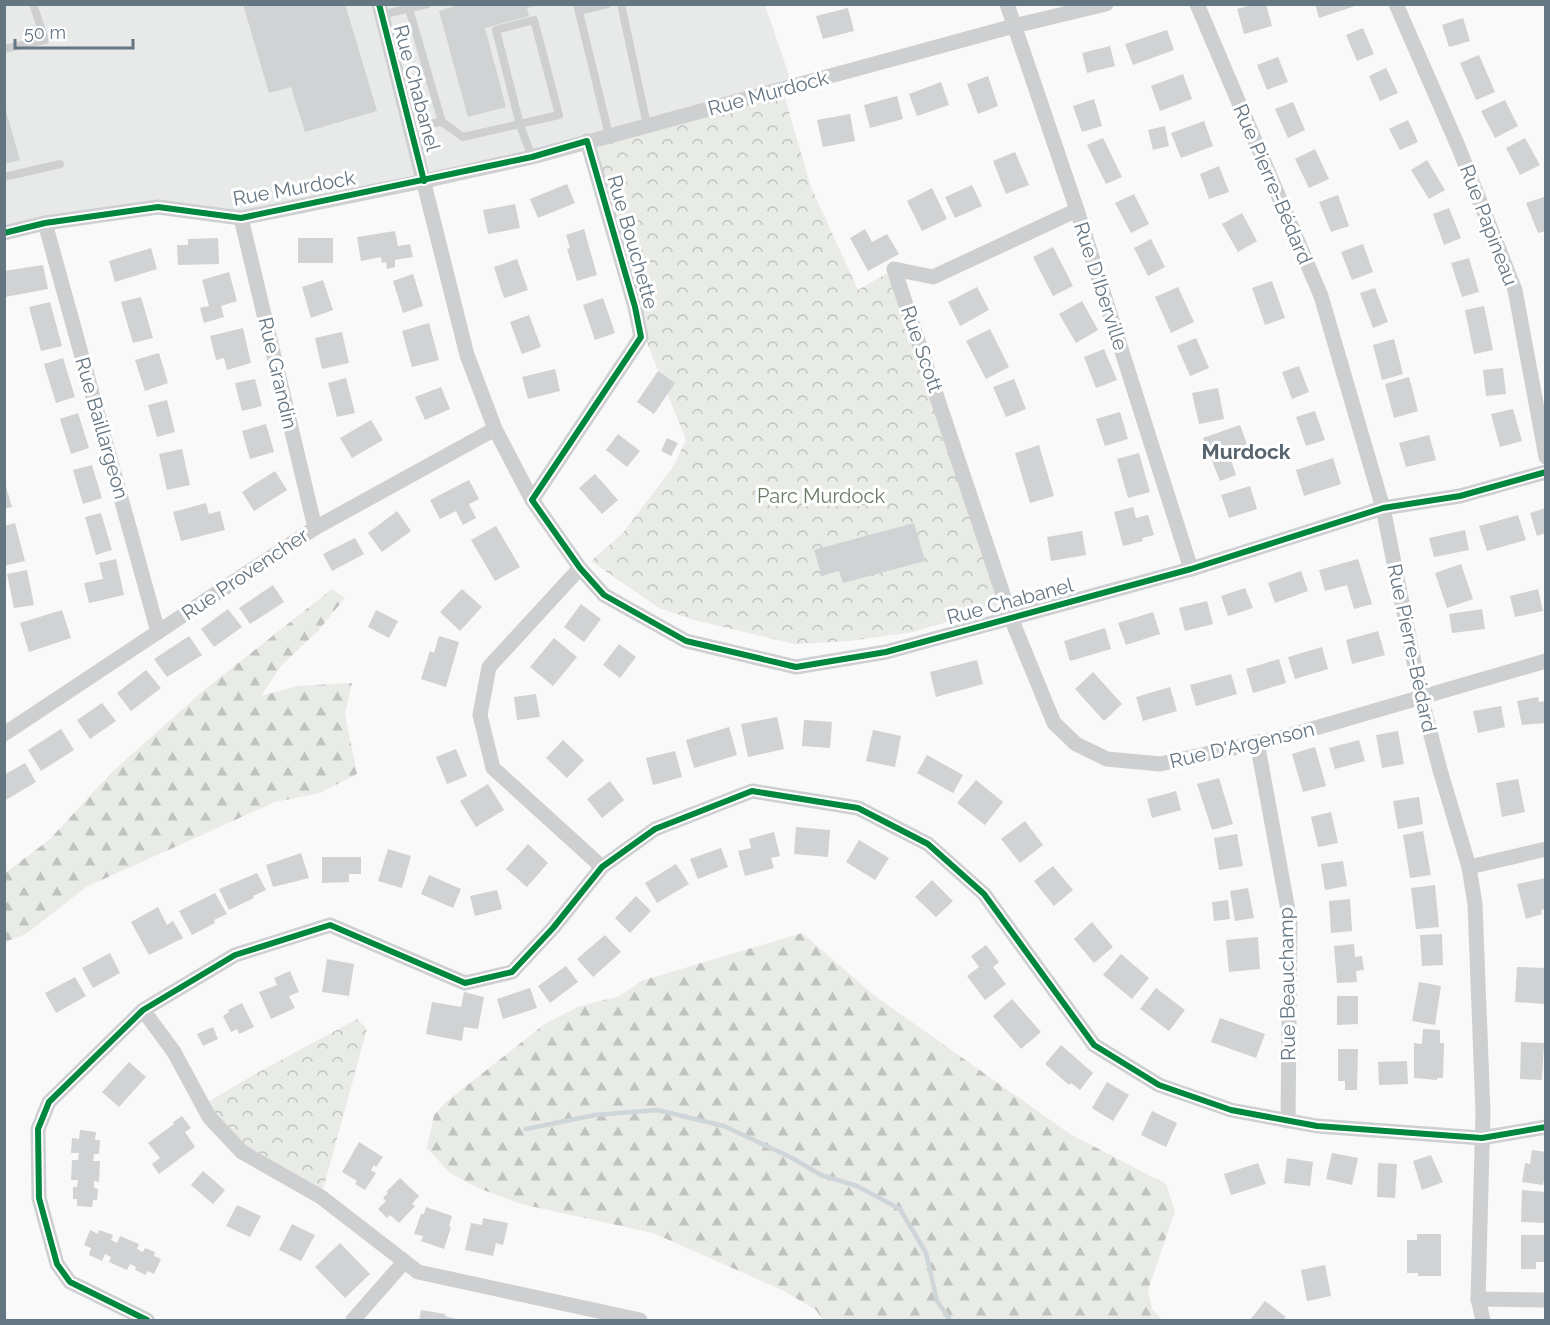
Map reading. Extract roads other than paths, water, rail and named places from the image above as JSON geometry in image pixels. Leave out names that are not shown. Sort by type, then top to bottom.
[{"type":"street","name":"Rue D'Iberville","points":[[1007,4],[1077,210],[1191,569]]},
{"type":"street","name":"Rue Murdock","points":[[4,233],[45,223],[158,207],[241,218],[424,181],[532,157],[1014,26],[1106,4]]},
{"type":"street","name":"Rue Pierre-Bédard","points":[[1197,4],[1321,296],[1383,508],[1421,697],[1469,867],[1474,904],[1482,1138],[1478,1299],[1483,1320]]},
{"type":"street","name":"Rue Papineau","points":[[1396,4],[1458,146],[1515,290],[1545,457]]},
{"type":"street","name":"Rue Chabanel","points":[[380,10],[467,355],[495,429],[532,500],[580,568],[604,596],[686,641],[796,668],[886,652],[1191,569],[1383,508],[1460,496],[1545,472]]},
{"type":"street","name":"Rue Bouchette","points":[[532,500],[641,336],[635,307],[587,141]]},
{"type":"street","name":"Rue Scott","points":[[1011,618],[894,269],[933,277],[1077,210]]},
{"type":"street","name":"Rue Grandin","points":[[241,218],[315,528]]},
{"type":"street","name":"Rue Baillargeon","points":[[45,223],[158,632]]},
{"type":"street","name":"Rue Provencher","points":[[5,732],[315,528],[495,429]]},
{"type":"street","points":[[580,568],[489,667],[480,715],[493,768],[602,867]]},
{"type":"street","name":"Rue D'Argenson","points":[[1011,618],[1054,723],[1076,744],[1107,759],[1160,764],[1288,736],[1545,661]]},
{"type":"street","name":"Rue Beauchamp","points":[[1257,742],[1290,921],[1288,1120]]},
{"type":"street","points":[[140,1319],[70,1282],[57,1264],[39,1198],[38,1129],[49,1102],[143,1010],[235,955],[330,925],[465,983],[512,972],[553,928],[602,867],[655,829],[752,791],[858,808],[928,844],[984,894],[1094,1045],[1159,1085],[1231,1110],[1317,1126],[1482,1138],[1545,1127]]},
{"type":"street","points":[[1469,867],[1545,849]]},
{"type":"street","points":[[143,1010],[174,1052],[209,1117],[242,1152],[321,1197],[418,1272],[640,1320]]},
{"type":"street","points":[[353,1320],[404,1262]]},
{"type":"street","points":[[1478,1299],[1545,1300]]},
{"type":"lane","points":[[4,50],[45,40],[35,4]]},
{"type":"lane","points":[[380,10],[410,9],[427,4]]},
{"type":"lane","points":[[607,4],[578,8],[609,135]]},
{"type":"lane","points":[[621,4],[647,125]]},
{"type":"lane","points":[[410,9],[442,122],[462,137],[520,125],[559,115],[534,20],[496,30],[520,125],[532,157]]},
{"type":"lane","points":[[410,126],[442,122]]},
{"type":"lane","points":[[4,177],[60,164]]},
{"type":"waterway","points":[[526,1129],[595,1115],[657,1110],[724,1126],[792,1158],[821,1175],[857,1186],[900,1209],[926,1253],[937,1301],[950,1320]]},
{"type":"district","name":"Murdock","points":[[1246,452]]},
{"type":"park label","name":"Parc Murdock","points":[[821,496]]}]
